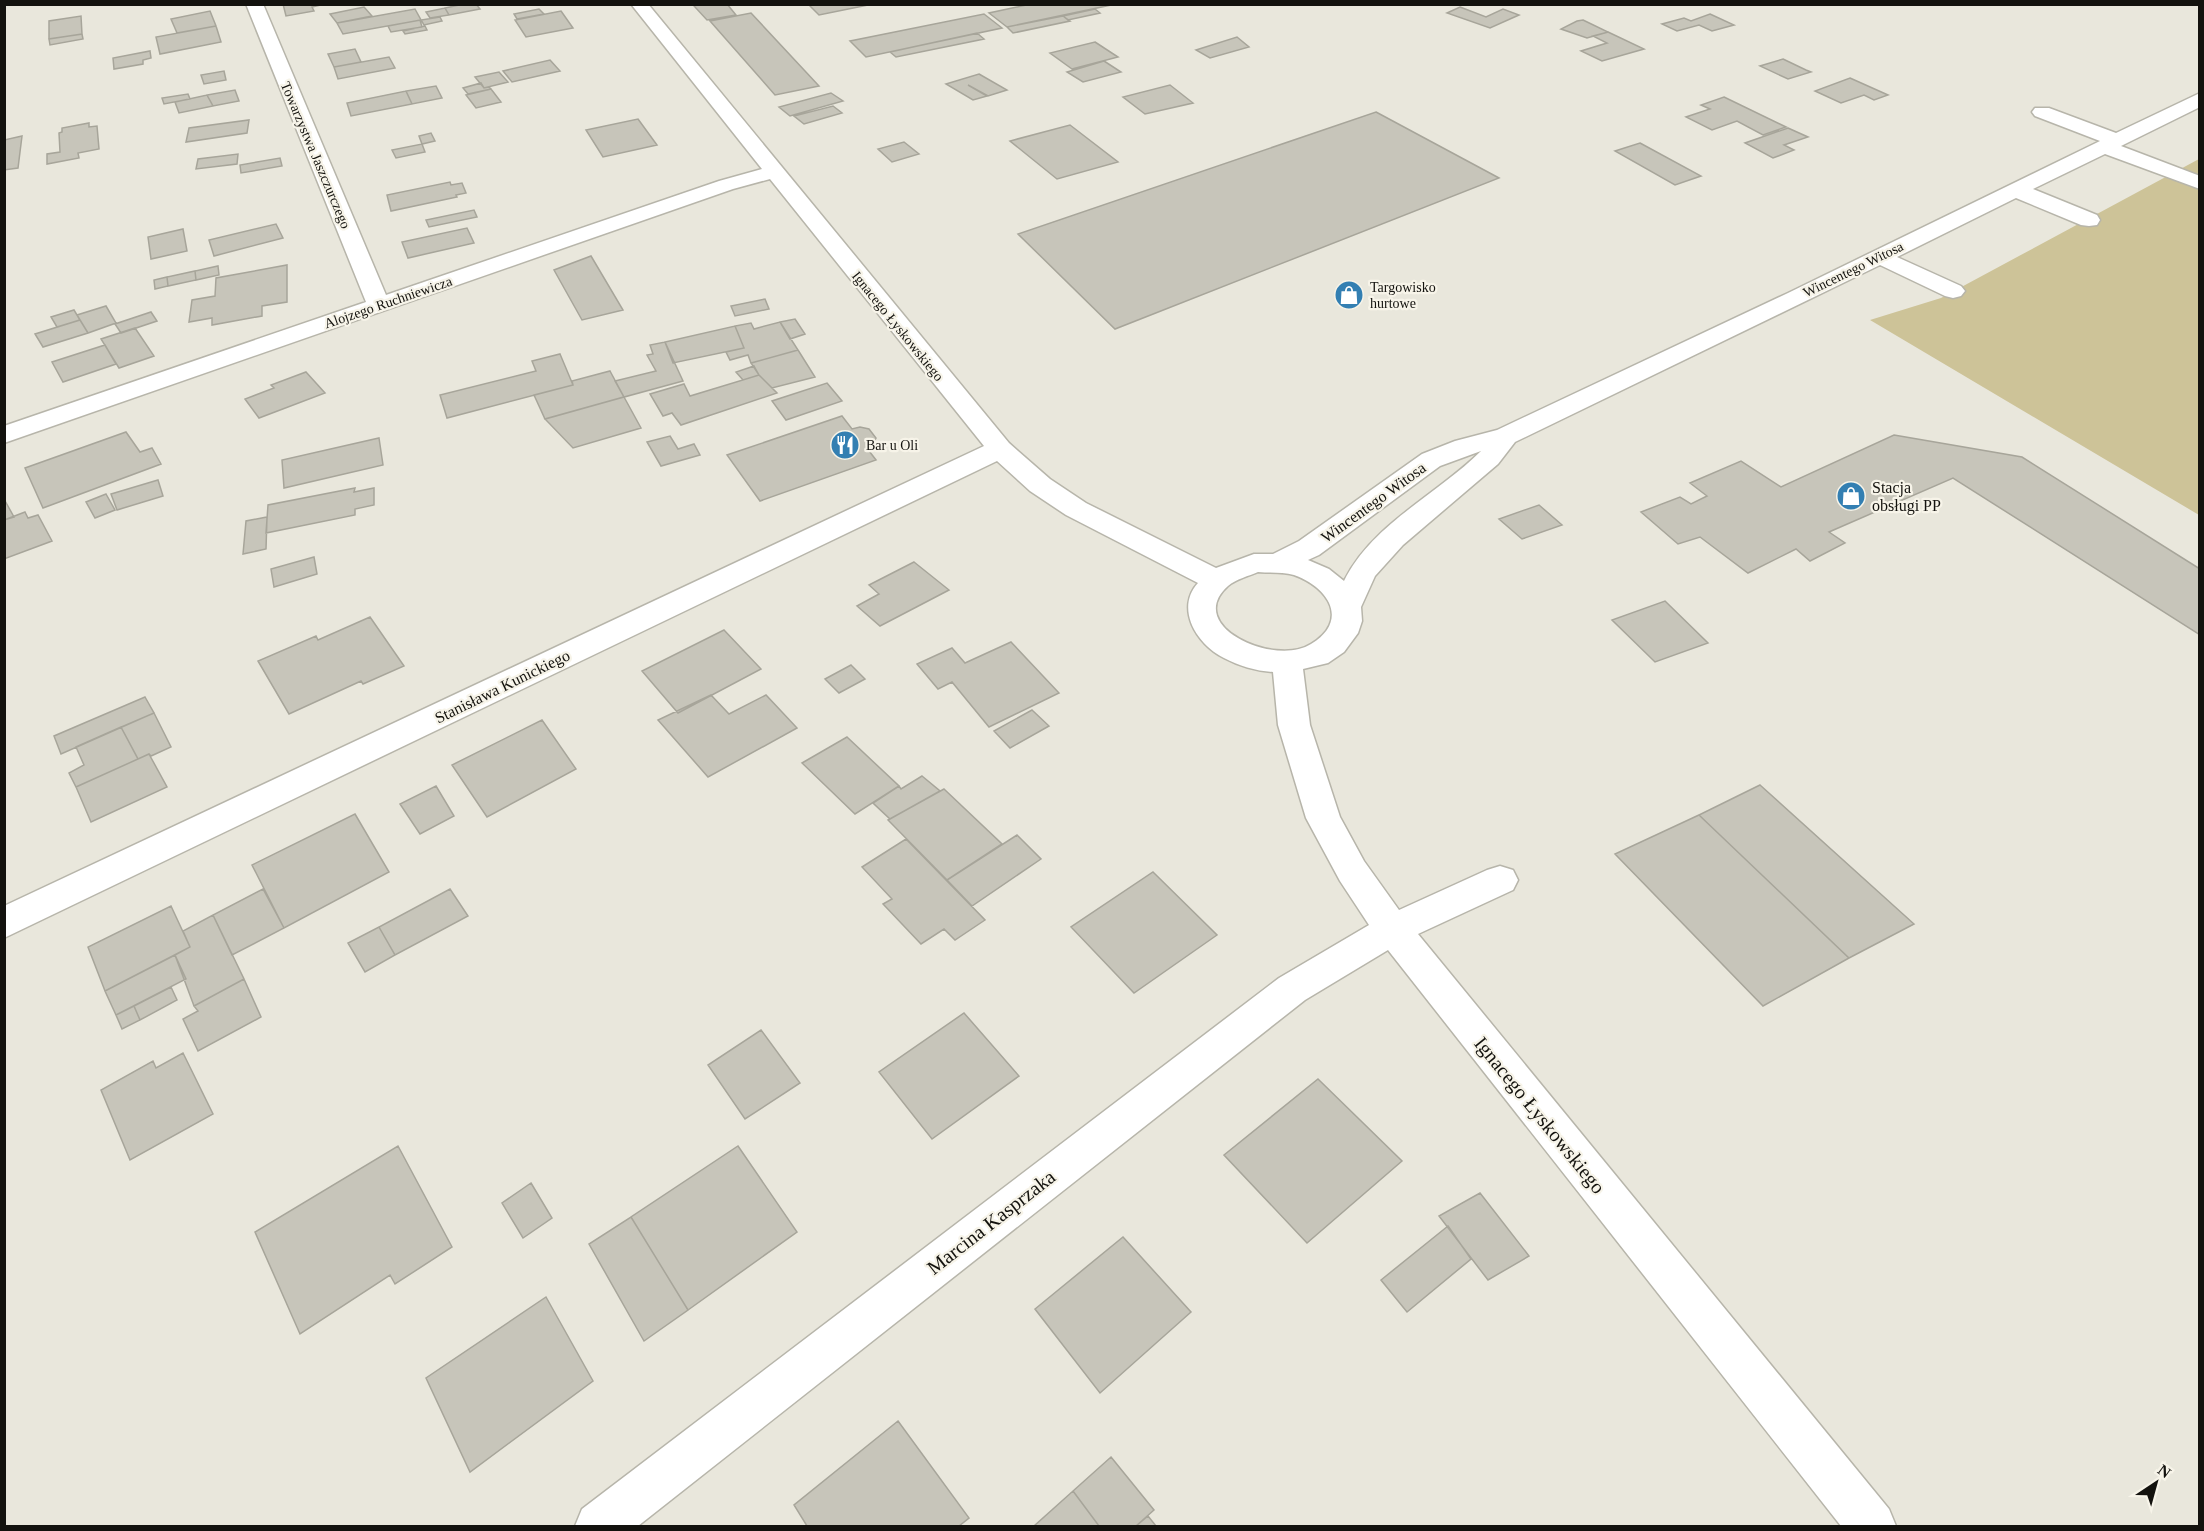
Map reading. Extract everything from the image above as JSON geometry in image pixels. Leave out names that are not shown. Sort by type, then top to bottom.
[{"type":"street","name":"Towarzystwa Jaszczurczego","points":[[254,4],[379,306]]},
{"type":"street","name":"Ignacego Łyskowskiego","points":[[639,4],[1000,449],[1040,485],[1076,509],[1215,579]]},
{"type":"street","name":"Wincentego Witosa","points":[[1278,563],[1310,548],[1380,494],[1431,460],[1464,447],[1506,436],[1880,257],[2199,99]]},
{"type":"street","points":[[2042,112],[2199,183]]},
{"type":"street","name":"Alojzego Ruchniewicza","points":[[4,435],[726,185],[773,172]]},
{"type":"street","points":[[2016,190],[2089,220]]},
{"type":"street","points":[[1880,257],[1953,291]]},
{"type":"street","name":"Wincentego Witosa","points":[[1347,605],[1363,572],[1393,539],[1489,458],[1506,436]]},
{"type":"street","name":"Stanisława Kunickiego","points":[[4,923],[1000,449]]},
{"type":"street","points":[[1254,563],[1278,563],[1302,568],[1323,577],[1338,590],[1347,605],[1348,621],[1342,636],[1329,649],[1310,659],[1287,662],[1263,661],[1239,655],[1221,644],[1206,628],[1200,611],[1203,594],[1215,579],[1232,569],[1254,563]]},
{"type":"street","name":"Ignacego Łyskowskiego","points":[[1287,662],[1294,725],[1323,818],[1352,872],[1392,929],[1872,1527]]},
{"type":"street","name":"Marcina Kasprzaka","points":[[599,1527],[1292,989],[1323,968],[1392,929],[1500,880]]},
{"type":"shaded area","points":[[2199,159],[2199,515],[1870,320],[1941,298]]},
{"type":"building","points":[[283,4],[325,4],[312,7],[314,11],[286,16]]},
{"type":"building","points":[[476,4],[480,9],[449,15],[445,8]]},
{"type":"building","points":[[727,4],[736,15],[707,20],[694,6]]},
{"type":"building","points":[[808,4],[873,4],[819,15]]},
{"type":"building","points":[[1031,4],[1116,4],[1007,27],[989,13]]},
{"type":"building","points":[[364,7],[372,16],[337,23],[330,14]]},
{"type":"building","points":[[1460,7],[1486,17],[1503,9],[1519,15],[1490,28],[1447,13]]},
{"type":"building","points":[[445,8],[449,15],[430,18],[426,12]]},
{"type":"building","points":[[415,9],[421,20],[343,34],[337,23]]},
{"type":"building","points":[[539,9],[544,14],[517,19],[514,14]]},
{"type":"building","points":[[1095,9],[1100,13],[1068,20],[1063,16]]},
{"type":"building","points":[[210,11],[216,26],[177,33],[171,19]]},
{"type":"building","points":[[561,11],[573,28],[526,37],[515,20]]},
{"type":"building","points":[[751,13],[819,86],[775,95],[710,21]]},
{"type":"building","points":[[984,14],[1002,28],[866,57],[850,41]]},
{"type":"building","points":[[1710,14],[1734,25],[1712,31],[1699,25],[1677,31],[1662,24],[1684,18],[1691,21]]},
{"type":"building","points":[[81,16],[82,34],[49,39],[49,21]]},
{"type":"building","points":[[1063,16],[1070,21],[1013,33],[1007,27]]},
{"type":"building","points":[[440,17],[442,21],[424,25],[421,20]]},
{"type":"building","points":[[420,20],[422,27],[391,32],[388,26]]},
{"type":"building","points":[[1583,20],[1608,32],[1587,38],[1561,29]]},
{"type":"building","points":[[216,26],[221,42],[160,54],[156,37]]},
{"type":"building","points":[[425,26],[427,30],[405,34],[403,31]]},
{"type":"building","points":[[1608,32],[1644,49],[1602,61],[1581,51],[1607,43],[1593,36]]},
{"type":"building","points":[[977,33],[984,39],[896,57],[890,52]]},
{"type":"building","points":[[82,34],[83,39],[50,45],[49,39]]},
{"type":"building","points":[[1237,37],[1249,47],[1210,58],[1196,50]]},
{"type":"building","points":[[1095,42],[1118,57],[1072,69],[1050,53]]},
{"type":"building","points":[[355,49],[361,62],[334,67],[328,54]]},
{"type":"building","points":[[150,51],[151,58],[143,60],[143,64],[114,69],[113,58]]},
{"type":"building","points":[[389,57],[395,68],[338,79],[334,67]]},
{"type":"building","points":[[1783,59],[1811,72],[1788,79],[1760,66]]},
{"type":"building","points":[[550,60],[560,71],[512,82],[503,71]]},
{"type":"building","points":[[1104,61],[1121,72],[1083,82],[1067,72]]},
{"type":"building","points":[[224,71],[226,80],[204,84],[201,75]]},
{"type":"building","points":[[499,72],[508,82],[484,88],[475,77]]},
{"type":"building","points":[[979,74],[1007,90],[988,96],[968,85],[987,96],[973,100],[946,84]]},
{"type":"building","points":[[1850,78],[1888,95],[1874,100],[1864,95],[1841,103],[1815,91]]},
{"type":"building","points":[[481,83],[484,88],[491,89],[468,94],[463,88]]},
{"type":"building","points":[[1170,85],[1193,103],[1145,114],[1123,97]]},
{"type":"building","points":[[436,86],[442,98],[412,104],[406,91]]},
{"type":"building","points":[[491,89],[501,102],[476,108],[466,95]]},
{"type":"building","points":[[235,90],[239,101],[213,106],[207,95]]},
{"type":"building","points":[[406,91],[412,104],[351,116],[347,103]]},
{"type":"building","points":[[831,93],[843,101],[790,116],[779,107]]},
{"type":"building","points":[[188,94],[190,99],[164,104],[162,98]]},
{"type":"building","points":[[207,95],[213,106],[179,113],[175,102]]},
{"type":"building","points":[[1724,97],[1786,127],[1763,135],[1737,121],[1712,130],[1686,117],[1710,109],[1701,105]]},
{"type":"building","points":[[833,106],[842,113],[804,124],[794,116]]},
{"type":"building","points":[[1376,112],[1499,178],[1115,329],[1018,234]]},
{"type":"building","points":[[638,119],[657,145],[603,157],[586,130]]},
{"type":"building","points":[[249,120],[247,133],[186,142],[189,128]]},
{"type":"building","points":[[89,123],[89,127],[97,126],[99,149],[78,153],[79,158],[47,164],[47,154],[60,152],[59,133],[62,132],[62,128]]},
{"type":"building","points":[[1070,125],[1118,162],[1057,179],[1010,141]]},
{"type":"building","points":[[1788,128],[1808,137],[1784,145],[1794,150],[1773,158],[1745,143]]},
{"type":"building","points":[[431,133],[435,141],[422,144],[419,136]]},
{"type":"building","points":[[22,136],[18,168],[4,170],[4,140]]},
{"type":"building","points":[[904,142],[919,154],[892,162],[878,149]]},
{"type":"building","points":[[1640,143],[1701,176],[1675,185],[1615,151]]},
{"type":"building","points":[[422,144],[425,152],[396,158],[392,150]]},
{"type":"building","points":[[238,154],[237,164],[196,169],[198,159]]},
{"type":"building","points":[[280,158],[282,166],[241,173],[240,165]]},
{"type":"building","points":[[450,182],[451,185],[462,183],[466,193],[391,211],[387,195]]},
{"type":"building","points":[[474,210],[477,217],[429,227],[426,220]]},
{"type":"building","points":[[276,224],[283,238],[214,256],[209,240]]},
{"type":"building","points":[[467,228],[474,243],[408,258],[402,242]]},
{"type":"building","points":[[183,229],[187,251],[151,259],[148,237]]},
{"type":"building","points":[[591,256],[623,310],[582,320],[554,270]]},
{"type":"building","points":[[287,265],[287,302],[262,306],[262,316],[212,325],[212,318],[189,322],[192,300],[215,296],[216,278]]},
{"type":"building","points":[[218,266],[219,275],[196,280],[195,271]]},
{"type":"building","points":[[195,271],[196,280],[168,286],[167,277]]},
{"type":"building","points":[[167,277],[168,286],[155,289],[154,280]]},
{"type":"building","points":[[765,299],[769,309],[735,316],[731,306]]},
{"type":"building","points":[[106,306],[116,323],[88,333],[77,315]]},
{"type":"building","points":[[74,310],[80,320],[57,327],[51,317]]},
{"type":"building","points":[[151,312],[157,321],[121,333],[115,324]]},
{"type":"building","points":[[795,319],[805,334],[790,339],[780,322]]},
{"type":"building","points":[[80,320],[88,333],[43,347],[35,334]]},
{"type":"building","points":[[780,322],[798,350],[751,363],[748,355],[730,360],[726,352],[744,348],[735,326],[751,323],[754,329]]},
{"type":"building","points":[[735,326],[744,348],[673,363],[665,342]]},
{"type":"building","points":[[135,328],[154,356],[119,368],[101,339]]},
{"type":"building","points":[[665,342],[683,381],[624,397],[615,381],[656,371],[647,355],[653,354],[650,345]]},
{"type":"building","points":[[105,345],[116,364],[63,382],[52,362]]},
{"type":"building","points":[[798,350],[815,377],[772,388],[751,363]]},
{"type":"building","points":[[560,354],[573,385],[447,418],[440,395],[536,371],[532,361]]},
{"type":"building","points":[[754,366],[759,375],[743,380],[736,372]]},
{"type":"building","points":[[610,371],[624,397],[545,419],[534,395],[573,385],[572,381]]},
{"type":"building","points":[[306,372],[325,393],[259,418],[245,399],[274,388],[271,385]]},
{"type":"building","points":[[759,375],[777,393],[681,425],[672,413],[663,416],[650,394],[684,384],[690,396]]},
{"type":"building","points":[[827,383],[842,401],[786,420],[772,401]]},
{"type":"building","points":[[624,397],[641,428],[573,448],[545,419]]},
{"type":"building","points":[[842,416],[852,429],[860,427],[869,429],[876,438],[873,444],[866,447],[876,460],[760,501],[727,455]]},
{"type":"building","points":[[126,432],[140,452],[152,448],[161,464],[43,508],[25,468]]},
{"type":"building","points":[[1894,435],[2022,457],[2200,569],[2200,635],[1953,478],[1829,532],[1845,543],[1810,561],[1796,549],[1748,573],[1700,537],[1678,544],[1641,512],[1680,497],[1691,504],[1707,496],[1690,483],[1741,461],[1781,487]]},
{"type":"building","points":[[670,436],[678,449],[694,444],[700,455],[661,466],[647,442]]},
{"type":"building","points":[[379,438],[383,465],[284,488],[282,460]]},
{"type":"building","points":[[158,480],[163,496],[117,510],[111,494]]},
{"type":"building","points":[[355,488],[354,492],[374,488],[374,505],[355,509],[355,515],[266,533],[268,505]]},
{"type":"building","points":[[106,494],[115,510],[95,518],[86,502]]},
{"type":"building","points":[[4,499],[14,517],[4,520]]},
{"type":"building","points":[[1539,505],[1562,525],[1522,539],[1499,519]]},
{"type":"building","points":[[25,512],[28,518],[38,515],[52,541],[4,559],[4,520]]},
{"type":"building","points":[[267,517],[266,549],[243,554],[246,521]]},
{"type":"building","points":[[314,557],[317,574],[274,587],[271,569]]},
{"type":"building","points":[[914,562],[949,590],[880,626],[857,606],[879,594],[869,585]]},
{"type":"building","points":[[1665,601],[1708,643],[1655,662],[1612,620]]},
{"type":"building","points":[[370,617],[404,666],[363,684],[361,681],[289,714],[258,661],[316,636],[318,640]]},
{"type":"building","points":[[724,630],[761,669],[678,713],[642,671]]},
{"type":"building","points":[[1011,642],[1059,693],[989,727],[952,682],[938,689],[917,664],[952,648],[965,663]]},
{"type":"building","points":[[851,665],[865,679],[839,693],[825,679]]},
{"type":"building","points":[[711,695],[729,714],[766,695],[797,728],[708,777],[658,720]]},
{"type":"building","points":[[145,697],[154,713],[61,754],[54,736]]},
{"type":"building","points":[[1032,710],[1049,726],[1010,748],[994,731]]},
{"type":"building","points":[[154,713],[171,747],[138,759],[121,727]]},
{"type":"building","points":[[542,720],[576,769],[487,817],[452,765]]},
{"type":"building","points":[[121,727],[138,759],[76,787],[69,773],[84,765],[76,747]]},
{"type":"building","points":[[847,737],[899,786],[855,814],[802,763]]},
{"type":"building","points":[[149,754],[167,787],[91,822],[76,787]]},
{"type":"building","points":[[922,776],[940,791],[890,819],[873,803],[899,786],[901,789]]},
{"type":"building","points":[[1760,785],[1914,924],[1849,958],[1699,815]]},
{"type":"building","points":[[436,786],[454,816],[420,834],[400,804]]},
{"type":"building","points":[[944,789],[1002,844],[947,880],[888,820]]},
{"type":"building","points":[[355,814],[389,872],[284,928],[252,865]]},
{"type":"building","points":[[1699,815],[1849,958],[1763,1006],[1615,854]]},
{"type":"building","points":[[1017,835],[1041,859],[972,906],[947,880]]},
{"type":"building","points":[[906,839],[985,920],[955,940],[944,929],[921,944],[883,904],[892,899],[862,867]]},
{"type":"building","points":[[1153,872],[1217,935],[1134,993],[1071,927]]},
{"type":"building","points":[[263,889],[284,928],[232,955],[213,915]]},
{"type":"building","points":[[450,889],[468,916],[395,955],[379,927]]},
{"type":"building","points":[[171,906],[190,947],[105,991],[88,947]]},
{"type":"building","points":[[213,915],[244,979],[194,1006],[175,955],[190,947],[183,931]]},
{"type":"building","points":[[379,927],[395,955],[365,972],[348,943]]},
{"type":"building","points":[[175,955],[186,979],[116,1015],[105,991]]},
{"type":"building","points":[[244,979],[261,1017],[198,1051],[183,1019],[198,1011],[194,1006]]},
{"type":"building","points":[[171,987],[177,1000],[140,1020],[134,1006]]},
{"type":"building","points":[[134,1006],[140,1020],[122,1029],[116,1015]]},
{"type":"building","points":[[964,1013],[1019,1076],[932,1139],[879,1072]]},
{"type":"building","points":[[761,1030],[800,1083],[745,1119],[708,1065]]},
{"type":"building","points":[[183,1053],[213,1114],[130,1160],[101,1090],[153,1061],[156,1068]]},
{"type":"building","points":[[1318,1079],[1402,1161],[1307,1243],[1224,1155]]},
{"type":"building","points":[[398,1146],[452,1247],[395,1284],[390,1275],[300,1334],[255,1232]]},
{"type":"building","points":[[738,1146],[797,1232],[688,1310],[631,1217]]},
{"type":"building","points":[[531,1183],[552,1218],[523,1238],[502,1203]]},
{"type":"building","points":[[1480,1193],[1529,1256],[1488,1280],[1439,1216]]},
{"type":"building","points":[[631,1217],[688,1310],[644,1341],[589,1244]]},
{"type":"building","points":[[1448,1226],[1471,1259],[1407,1312],[1381,1280]]},
{"type":"building","points":[[1123,1237],[1191,1312],[1100,1393],[1035,1309]]},
{"type":"building","points":[[546,1297],[593,1381],[470,1472],[426,1378]]},
{"type":"building","points":[[898,1421],[969,1518],[959,1526],[807,1526],[794,1505]]},
{"type":"building","points":[[1111,1457],[1154,1510],[1136,1526],[1099,1526],[1073,1491]]},
{"type":"building","points":[[1073,1491],[1099,1526],[1034,1526]]},
{"type":"building","points":[[1148,1516],[1156,1526],[1136,1526]]},
{"type":"place","name":"Targowisko hurtowe","points":[[1349,295]]},
{"type":"place","name":"Bar u Oli","points":[[845,445]]},
{"type":"place","name":"Stacja obsługi PP","points":[[1851,496]]}]
